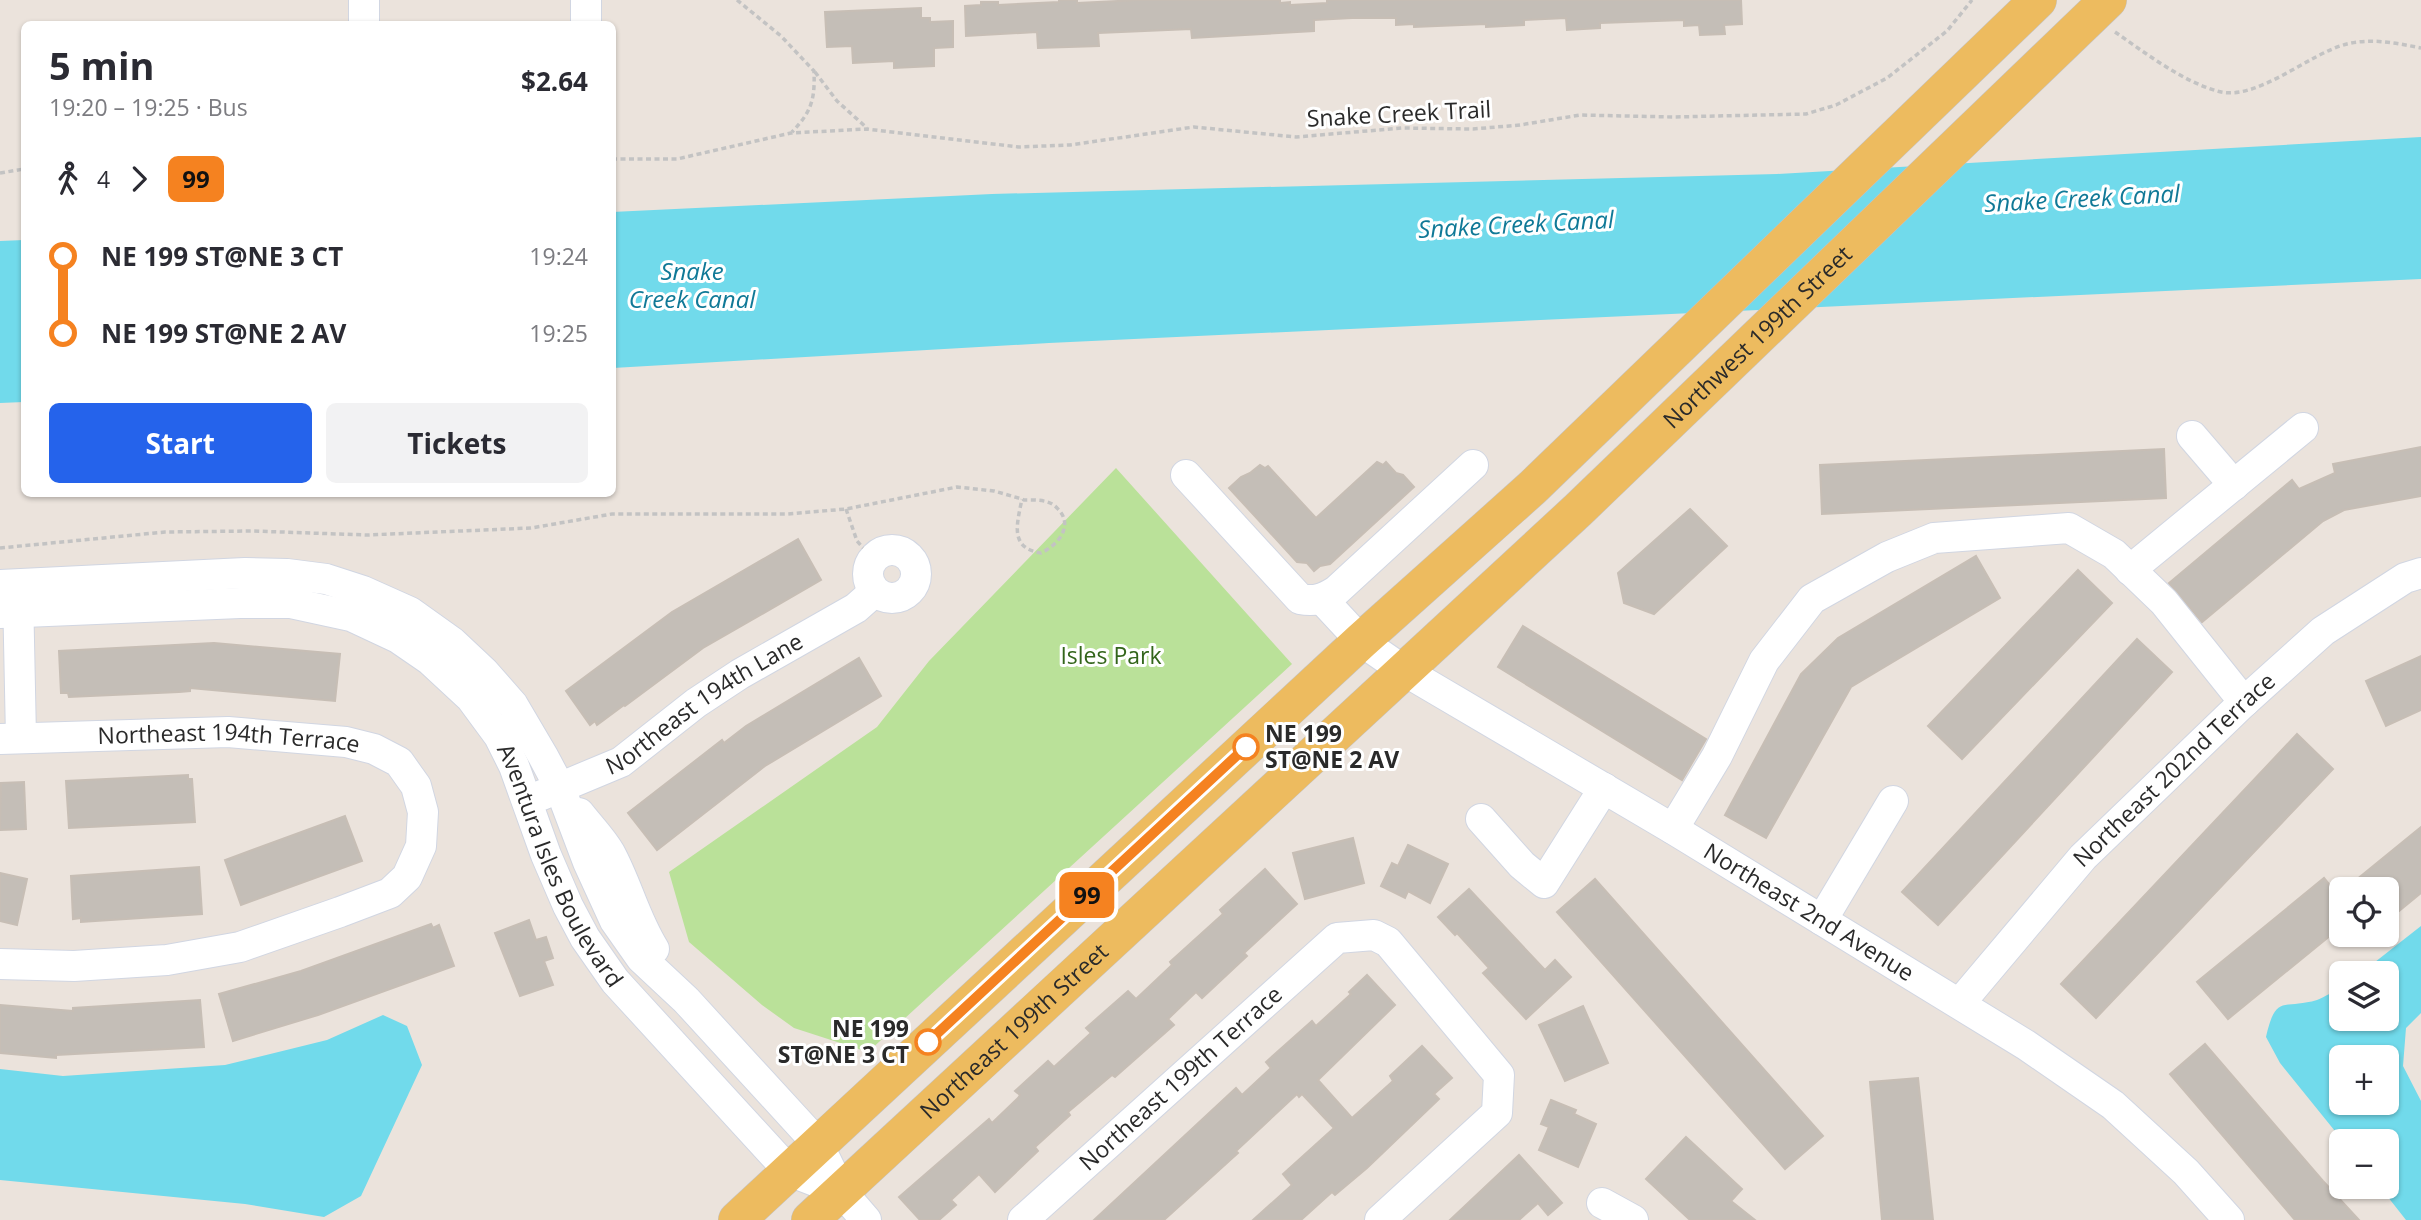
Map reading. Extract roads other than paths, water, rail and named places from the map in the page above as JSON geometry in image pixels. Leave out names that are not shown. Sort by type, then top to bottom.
[{"type":"main road","name":"Northwest 199th Street","points":[[1362,641],[1532,488],[2038,0]]},
{"type":"main road","name":"Northwest 199th Street","points":[[1403,670],[1578,510],[1963,139],[2108,14]]},
{"type":"main road","points":[[737,1220],[1362,641]]},
{"type":"main road","name":"Northeast 199th Street","points":[[810,1220],[1403,670]]},
{"type":"street","points":[[364,0],[364,21]]},
{"type":"street","points":[[586,0],[586,21]]},
{"type":"street","points":[[2130,570],[2303,428]]},
{"type":"street","points":[[2192,436],[2234,485]]},
{"type":"street","points":[[1186,475],[1300,599],[1312,601],[1336,591],[1473,466]]},
{"type":"street","points":[[1673,830],[1717,756],[1764,661],[1812,599],[1887,558],[1934,538],[2069,528],[2114,554],[2164,603],[2244,702]]},
{"type":"street","name":"Aventura Isles Boulevard","points":[[9,599],[246,573],[287,574],[326,579],[363,591],[410,612],[452,642],[484,672],[513,705],[560,788],[608,849],[640,925],[686,1000]]},
{"type":"street","name":"Northeast 202nd Terrace","points":[[1960,1003],[2083,857],[2244,702],[2323,631],[2405,578],[2421,573]]},
{"type":"street","name":"Northeast 194th Lane","points":[[526,802],[621,762],[696,703],[740,674],[856,608],[874,592]]},
{"type":"street","points":[[9,599],[10,739]]},
{"type":"street","name":"Aventura Isles Boulevard","points":[[9,599],[291,603],[351,616],[397,638],[430,660],[471,698],[499,736],[514,766],[546,855],[586,941],[629,998],[789,1171],[841,1191]]},
{"type":"street","name":"Northeast 2nd Avenue","points":[[1322,599],[1362,641],[1403,670],[1960,1003],[2113,1105],[2186,1172],[2229,1220]]},
{"type":"street","name":"Northeast 194th Terrace","points":[[0,964],[74,966],[167,960],[240,947],[340,912],[390,893],[407,877],[421,846],[423,812],[416,786],[398,762],[374,749],[346,742],[228,732],[10,739]]},
{"type":"street","name":"Aventura Isles Boulevard","points":[[560,788],[588,862],[615,920],[641,958],[686,1000],[818,1144],[841,1191]]},
{"type":"street","points":[[1480,819],[1522,865],[1544,883],[1604,789]]},
{"type":"street","points":[[1822,920],[1893,801]]},
{"type":"street","points":[[586,941],[603,923],[615,920]]},
{"type":"street","name":"Northeast 199th Terrace","points":[[1023,1220],[1337,939],[1374,936],[1388,942],[1499,1075],[1497,1113],[1380,1220]]},
{"type":"street","points":[[841,1191],[866,1220]]},
{"type":"street","points":[[1602,1203],[1633,1220]]},
{"type":"water","name":"Snake Creek Canal","points":[[2421,137],[2421,279],[1049,343],[616,368],[616,212],[992,194],[1777,174]]},
{"type":"water","points":[[21,240],[21,402],[0,403],[0,241]]},
{"type":"water","points":[[2421,926],[2421,1013],[2406,1028],[2403,1066],[2421,1101],[2421,1220],[2406,1220],[2389,1199],[2399,1199],[2399,1129],[2333,1129],[2280,1063],[2266,1037],[2273,1014],[2278,1009],[2329,994],[2329,1031],[2399,1031],[2399,961],[2376,961],[2394,947],[2399,947],[2399,943]]},
{"type":"water","points":[[383,1015],[407,1026],[422,1065],[361,1196],[324,1217],[245,1204],[0,1180],[0,1069],[63,1076],[225,1065],[327,1040]]},
{"type":"place","name":"NE 199 ST@NE 2 AV","points":[[1246,747]]},
{"type":"place","name":"NE 199 ST@NE 3 CT","points":[[928,1042]]},
{"type":"park label","name":"Isles Park","points":[[1111,656]]}]
